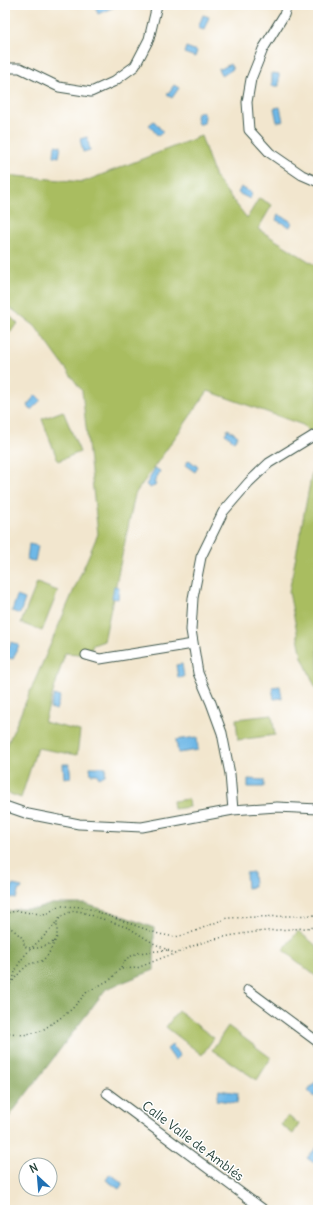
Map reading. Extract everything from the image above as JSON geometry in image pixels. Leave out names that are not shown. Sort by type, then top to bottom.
[{"type":"street","points":[[5,68],[20,68],[59,87],[91,92],[113,82],[135,66],[149,39],[157,5]]},
{"type":"street","points":[[287,5],[284,15],[263,49],[250,79],[247,102],[249,130],[270,153],[302,175],[318,182]]},
{"type":"street","points":[[233,810],[230,774],[222,732],[198,673],[191,630],[193,598],[201,557],[223,512],[249,482],[269,463],[318,433]]},
{"type":"street","points":[[86,655],[100,659],[193,644]]},
{"type":"street","points":[[5,806],[28,814],[79,824],[142,827],[233,810],[277,807],[318,809]]},
{"type":"street","points":[[248,990],[318,1042]]},
{"type":"street","name":"Calle Valle de Amblés","points":[[107,1093],[264,1210]]},
{"type":"path","points":[[5,915],[10,912],[19,911],[31,914],[43,914],[48,913],[57,907],[84,907],[159,934],[176,937],[188,934],[227,918],[318,915]]},
{"type":"path","points":[[13,981],[14,973],[27,952],[51,931],[57,921],[66,913],[74,911],[79,911],[129,928],[153,943],[176,954]]},
{"type":"path","points":[[5,990],[30,964],[42,961],[48,955],[57,937],[57,921]]},
{"type":"path","points":[[5,924],[12,927],[14,932],[23,939],[24,946],[37,949],[55,941]]},
{"type":"path","points":[[120,969],[136,968],[217,939],[252,933],[318,927]]},
{"type":"path","points":[[5,1032],[23,1035],[41,1031],[60,1019],[72,1009],[87,992],[111,979],[126,959],[138,953],[168,950]]},
{"type":"green space","points":[[201,136],[215,177],[247,218],[259,198],[272,205],[258,229],[318,267],[318,441],[303,425],[208,391],[135,494],[104,641],[93,645],[89,655],[65,653],[44,722],[80,731],[77,755],[37,748],[21,798],[5,792],[5,750],[98,534],[82,391],[35,326],[5,304],[5,175],[83,182]]},
{"type":"green space","points":[[5,311],[18,324],[7,334],[5,332]]},
{"type":"green space","points":[[63,411],[80,452],[58,461],[42,419]]},
{"type":"green space","points":[[318,441],[318,568],[316,582],[318,593],[318,693],[302,657],[289,592]]},
{"type":"green space","points":[[37,583],[58,591],[42,631],[21,623]]},
{"type":"green space","points":[[272,715],[275,735],[238,740],[236,719]]},
{"type":"green space","points":[[188,799],[189,807],[174,809],[173,801]]},
{"type":"green space","points":[[52,904],[85,904],[115,913],[154,928],[154,970],[106,989],[5,1122],[5,912],[18,909],[36,909]]},
{"type":"green space","points":[[298,931],[318,947],[318,978],[283,950]]},
{"type":"green space","points":[[178,1011],[214,1038],[202,1055],[166,1027]]},
{"type":"green space","points":[[228,1026],[271,1058],[257,1080],[212,1050]]},
{"type":"green space","points":[[288,1116],[299,1124],[293,1134],[281,1125]]},
{"type":"water","points":[[101,5],[113,5],[114,7],[98,14],[96,8]]},
{"type":"water","points":[[203,15],[209,17],[204,30],[198,28]]},
{"type":"water","points":[[186,47],[197,51],[195,57],[184,53]]},
{"type":"water","points":[[230,64],[233,69],[222,76],[218,69]]},
{"type":"water","points":[[272,73],[279,74],[279,86],[272,86]]},
{"type":"water","points":[[174,85],[179,88],[172,98],[167,95]]},
{"type":"water","points":[[280,107],[283,121],[277,122],[274,108]]},
{"type":"water","points":[[202,112],[205,116],[204,123],[198,124],[196,117],[197,113]]},
{"type":"water","points":[[154,121],[163,132],[158,136],[149,125]]},
{"type":"water","points":[[87,137],[90,150],[83,152],[80,139]]},
{"type":"water","points":[[55,145],[61,146],[59,157],[54,156]]},
{"type":"water","points":[[241,187],[252,193],[250,199],[238,193]]},
{"type":"water","points":[[278,214],[292,222],[290,227],[276,220]]},
{"type":"water","points":[[36,395],[41,400],[31,410],[27,405]]},
{"type":"water","points":[[228,429],[238,436],[234,441],[225,434]]},
{"type":"water","points":[[189,460],[198,467],[195,472],[185,465]]},
{"type":"water","points":[[155,468],[160,471],[154,483],[156,484],[151,488],[146,485]]},
{"type":"water","points":[[29,544],[38,546],[35,561],[27,560]]},
{"type":"water","points":[[114,586],[119,587],[118,599],[112,598]]},
{"type":"water","points":[[17,596],[25,599],[20,614],[12,611]]},
{"type":"water","points":[[11,642],[19,645],[13,659],[5,657]]},
{"type":"water","points":[[182,664],[184,677],[178,678],[176,665]]},
{"type":"water","points":[[280,686],[282,698],[274,699],[272,687]]},
{"type":"water","points":[[54,695],[60,697],[56,710],[50,708]]},
{"type":"water","points":[[197,737],[198,750],[178,753],[176,740]]},
{"type":"water","points":[[63,764],[69,764],[71,777],[64,778]]},
{"type":"water","points":[[90,767],[106,767],[105,775],[99,778],[97,774],[91,774]]},
{"type":"water","points":[[248,779],[264,780],[264,787],[248,787]]},
{"type":"water","points":[[253,872],[254,887],[247,888],[246,873]]},
{"type":"water","points":[[13,885],[22,887],[21,890],[19,889],[16,899],[9,897]]},
{"type":"water","points":[[172,1045],[180,1056],[175,1060],[167,1049]]},
{"type":"water","points":[[318,1079],[318,1092],[315,1097],[308,1091]]},
{"type":"water","points":[[219,1090],[238,1093],[237,1103],[217,1100]]},
{"type":"water","points":[[318,1146],[318,1159],[314,1163],[307,1158]]},
{"type":"water","points":[[110,1174],[123,1183],[119,1189],[106,1180]]}]
